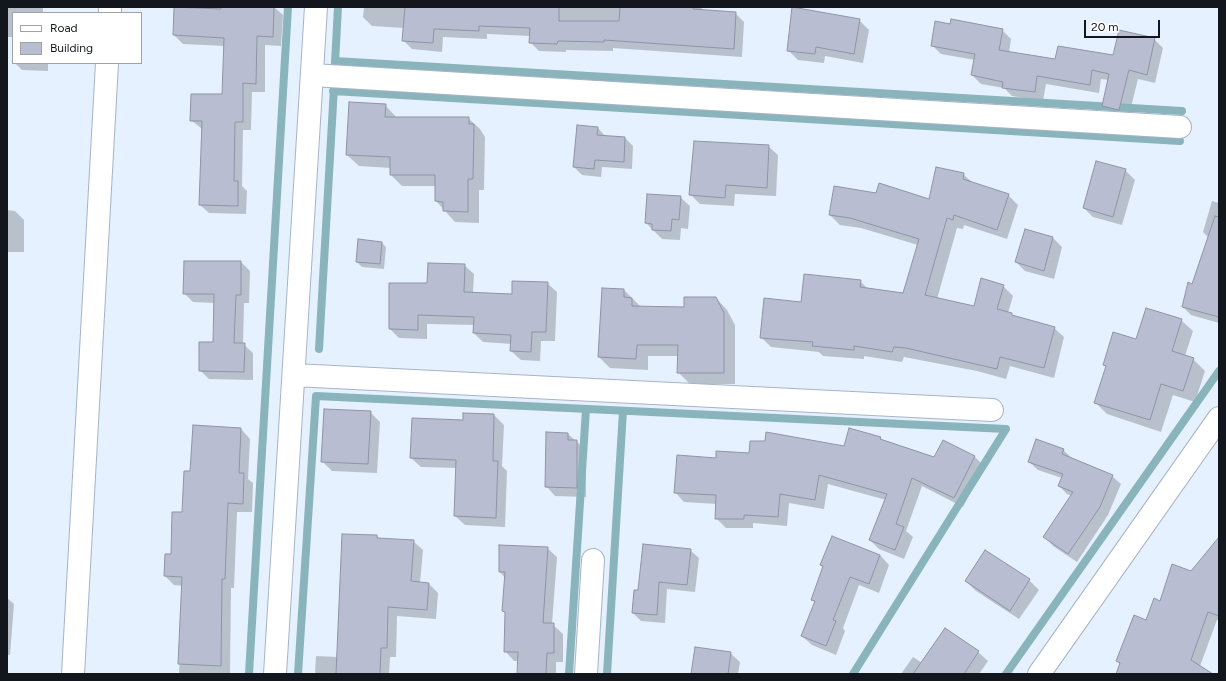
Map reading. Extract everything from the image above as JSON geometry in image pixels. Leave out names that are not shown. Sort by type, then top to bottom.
[{"type":"street","points":[[275,674],[316,7]]},
{"type":"street","points":[[73,674],[107,64]]},
{"type":"street","points":[[312,75],[1180,127]]},
{"type":"street","points":[[294,375],[992,410]]},
{"type":"street","points":[[1039,674],[1219,418]]},
{"type":"street","points":[[586,674],[593,560]]},
{"type":"building","points":[[174,7],[221,9],[221,7],[274,7],[273,37],[257,36],[256,84],[243,83],[243,122],[235,122],[234,181],[238,181],[238,206],[199,205],[202,121],[190,121],[191,94],[222,94],[224,38],[173,35]]},
{"type":"building","points":[[405,7],[559,7],[559,21],[619,21],[620,7],[693,7],[693,9],[736,12],[734,49],[604,40],[604,42],[558,41],[557,44],[529,43],[530,28],[479,26],[479,31],[434,29],[433,43],[402,41]]},
{"type":"building","points":[[792,7],[860,19],[854,54],[816,47],[815,54],[787,51]]},
{"type":"building","points":[[951,19],[1003,29],[999,50],[1055,59],[1058,46],[1113,55],[1119,30],[1155,38],[1147,75],[1129,70],[1119,110],[1102,106],[1109,74],[1092,70],[1090,85],[1037,76],[1035,92],[1002,88],[1003,82],[971,75],[975,54],[931,46],[935,21],[950,24]]},
{"type":"building","points":[[349,102],[386,104],[385,117],[469,117],[469,124],[474,124],[473,179],[468,179],[468,212],[443,211],[443,202],[435,201],[435,175],[390,175],[390,157],[346,155]]},
{"type":"building","points":[[577,125],[598,127],[597,135],[625,137],[624,162],[595,160],[594,169],[573,167]]},
{"type":"building","points":[[694,141],[769,145],[767,188],[726,185],[725,198],[689,195]]},
{"type":"building","points":[[1096,161],[1126,169],[1113,217],[1083,208]]},
{"type":"building","points":[[936,167],[964,173],[963,179],[1009,194],[997,230],[954,215],[953,220],[947,218],[925,295],[974,306],[981,278],[1004,285],[997,309],[1012,313],[1012,315],[1055,327],[1044,368],[1000,357],[997,369],[906,348],[894,347],[892,352],[854,346],[854,350],[812,346],[813,342],[760,338],[764,298],[801,302],[804,274],[861,280],[860,287],[903,293],[919,239],[850,218],[829,215],[834,186],[876,193],[879,183],[929,199]]},
{"type":"building","points":[[647,194],[681,196],[679,220],[672,219],[671,231],[652,230],[652,224],[645,223]]},
{"type":"building","points":[[1215,216],[1219,217],[1219,317],[1182,307],[1188,282],[1192,284]]},
{"type":"building","points":[[1025,229],[1053,237],[1044,271],[1015,262]]},
{"type":"building","points":[[358,239],[382,242],[380,264],[356,262]]},
{"type":"building","points":[[184,261],[241,261],[241,295],[236,295],[234,343],[245,343],[244,372],[199,371],[199,342],[213,342],[214,294],[183,294]]},
{"type":"building","points":[[428,263],[465,264],[464,292],[512,294],[512,281],[548,282],[546,332],[532,332],[531,352],[510,351],[511,335],[473,333],[474,317],[418,315],[418,330],[389,329],[389,283],[427,283]]},
{"type":"building","points":[[602,288],[624,289],[624,297],[632,298],[632,306],[684,307],[684,297],[716,297],[724,313],[724,373],[677,373],[678,345],[637,345],[636,359],[598,357]]},
{"type":"building","points":[[1146,308],[1182,319],[1172,351],[1194,358],[1183,391],[1161,384],[1150,420],[1094,403],[1106,366],[1103,365],[1113,332],[1136,339]]},
{"type":"building","points":[[324,409],[371,411],[368,464],[321,462]]},
{"type":"building","points":[[463,413],[494,414],[493,461],[498,461],[496,518],[454,516],[456,460],[410,458],[412,418],[463,420]]},
{"type":"building","points":[[193,425],[241,428],[239,473],[244,473],[243,504],[228,503],[225,579],[222,579],[221,666],[178,664],[182,577],[164,576],[165,554],[171,554],[172,512],[182,512],[184,471],[190,471]]},
{"type":"building","points":[[849,428],[881,437],[880,439],[934,457],[943,440],[975,456],[954,498],[912,478],[896,524],[904,527],[895,550],[869,540],[887,494],[819,475],[815,500],[780,494],[778,517],[744,515],[744,519],[715,519],[716,495],[674,493],[677,455],[716,458],[716,451],[749,453],[750,441],[765,441],[766,432],[844,446]]},
{"type":"building","points":[[546,432],[568,433],[568,440],[577,440],[577,488],[545,487]]},
{"type":"building","points":[[1036,439],[1064,449],[1062,454],[1113,475],[1100,507],[1068,554],[1043,537],[1073,492],[1058,486],[1063,474],[1028,462]]},
{"type":"building","points":[[342,534],[377,535],[377,538],[414,540],[411,581],[429,583],[427,610],[388,607],[387,648],[381,648],[380,674],[336,674]]},
{"type":"building","points":[[832,536],[880,555],[869,584],[850,577],[833,620],[836,621],[826,646],[801,636],[815,601],[811,600],[823,566],[820,565]]},
{"type":"building","points":[[1219,537],[1219,616],[1208,612],[1191,660],[1213,674],[1116,674],[1120,663],[1116,661],[1134,615],[1146,620],[1154,598],[1160,601],[1172,564],[1191,571]]},
{"type":"building","points":[[643,544],[691,549],[687,585],[659,582],[657,615],[632,613],[634,590],[638,590]]},
{"type":"building","points":[[499,545],[548,547],[543,623],[554,623],[554,653],[547,653],[546,674],[517,674],[518,652],[504,652],[505,612],[502,611],[505,572],[499,572]]},
{"type":"building","points":[[985,550],[1030,579],[1010,611],[965,581]]},
{"type":"building","points":[[945,628],[979,651],[964,674],[913,674]]},
{"type":"building","points":[[695,647],[731,652],[728,674],[691,674]]},
{"type":"waterway","points":[[249,674],[288,7]]},
{"type":"waterway","points":[[335,63],[338,7]]},
{"type":"waterway","points":[[335,61],[1182,111]]},
{"type":"waterway","points":[[319,349],[334,87]]},
{"type":"waterway","points":[[333,91],[1180,141]]},
{"type":"waterway","points":[[1006,674],[1219,371]]},
{"type":"waterway","points":[[298,674],[316,396],[1006,429],[853,674]]},
{"type":"waterway","points":[[569,674],[586,409]]},
{"type":"waterway","points":[[607,674],[623,411]]}]
